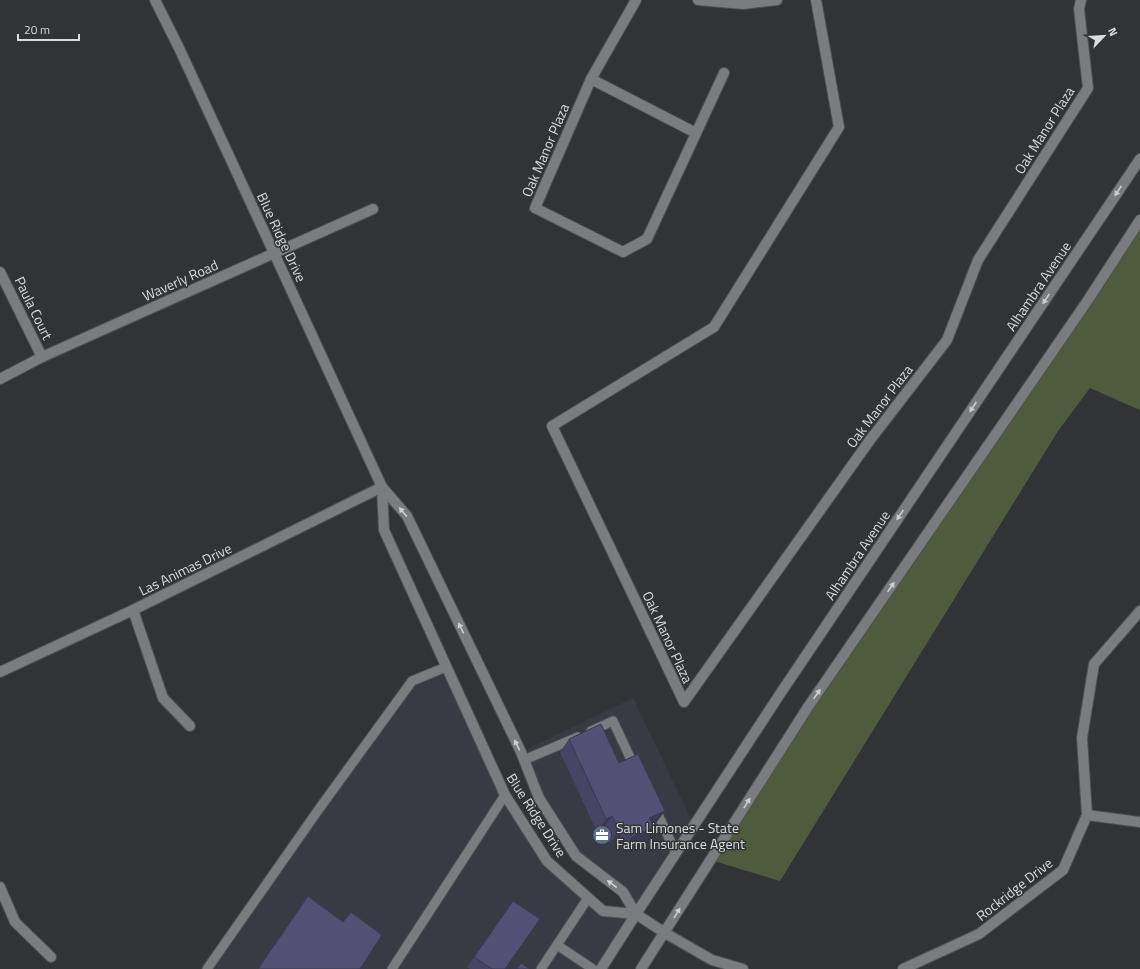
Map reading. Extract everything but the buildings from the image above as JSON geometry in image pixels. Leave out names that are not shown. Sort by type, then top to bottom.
[{"type":"street","name":"Blue Ridge Drive","points":[[155,0],[179,48],[382,487],[407,516],[524,760],[539,798],[576,856],[624,892],[636,914]]},
{"type":"street","name":"Oak Manor Plaza","points":[[636,0],[591,79],[535,208],[623,252],[647,239],[724,72]]},
{"type":"street","points":[[698,0],[743,4],[777,0]]},
{"type":"street","name":"Oak Manor Plaza","points":[[816,0],[839,127],[714,327],[552,426],[684,702],[870,440],[947,340],[978,260],[1088,88],[1078,9],[1081,0]]},
{"type":"street","points":[[591,79],[696,133]]},
{"type":"street","name":"Alhambra Avenue","points":[[601,969],[784,687],[1140,159]]},
{"type":"street","name":"Waverly Road","points":[[0,379],[42,357],[373,209]]},
{"type":"street","points":[[641,969],[808,707],[1086,303],[1140,220]]},
{"type":"street","name":"Paula Court","points":[[0,272],[42,357]]},
{"type":"street","name":"Blue Ridge Drive","points":[[382,487],[384,530],[505,795],[547,861],[603,911],[636,914]]},
{"type":"street","name":"Las Animas Drive","points":[[0,672],[133,610],[382,487]]},
{"type":"street","points":[[133,610],[163,698],[190,726]]},
{"type":"street","name":"Rockridge Drive","points":[[903,969],[979,934],[1063,870],[1087,815],[1082,738],[1094,664],[1140,611]]},
{"type":"street","points":[[1087,815],[1140,822]]},
{"type":"street","points":[[0,887],[15,922],[51,957]]},
{"type":"street","points":[[636,914],[665,933],[712,960],[743,969]]},
{"type":"lane","points":[[207,969],[319,809],[412,681],[446,667]]},
{"type":"lane","points":[[524,760],[613,721],[640,777]]},
{"type":"lane","points":[[392,969],[505,795]]},
{"type":"lane","points":[[650,797],[676,853]]},
{"type":"lane","points":[[541,969],[588,898]]},
{"type":"lane","points":[[557,945],[593,969]]},
{"type":"shaded area","points":[[443,662],[505,795],[547,861],[603,911],[635,914],[623,892],[576,856],[539,798],[521,752],[633,698],[694,825],[601,969],[208,969],[414,680]]},
{"type":"green space","points":[[1140,220],[1140,410],[1090,388],[1058,431],[780,881],[711,860]]},
{"type":"place","name":"Sam Limones - State Farm Insurance Agent","points":[[602,835]]}]
